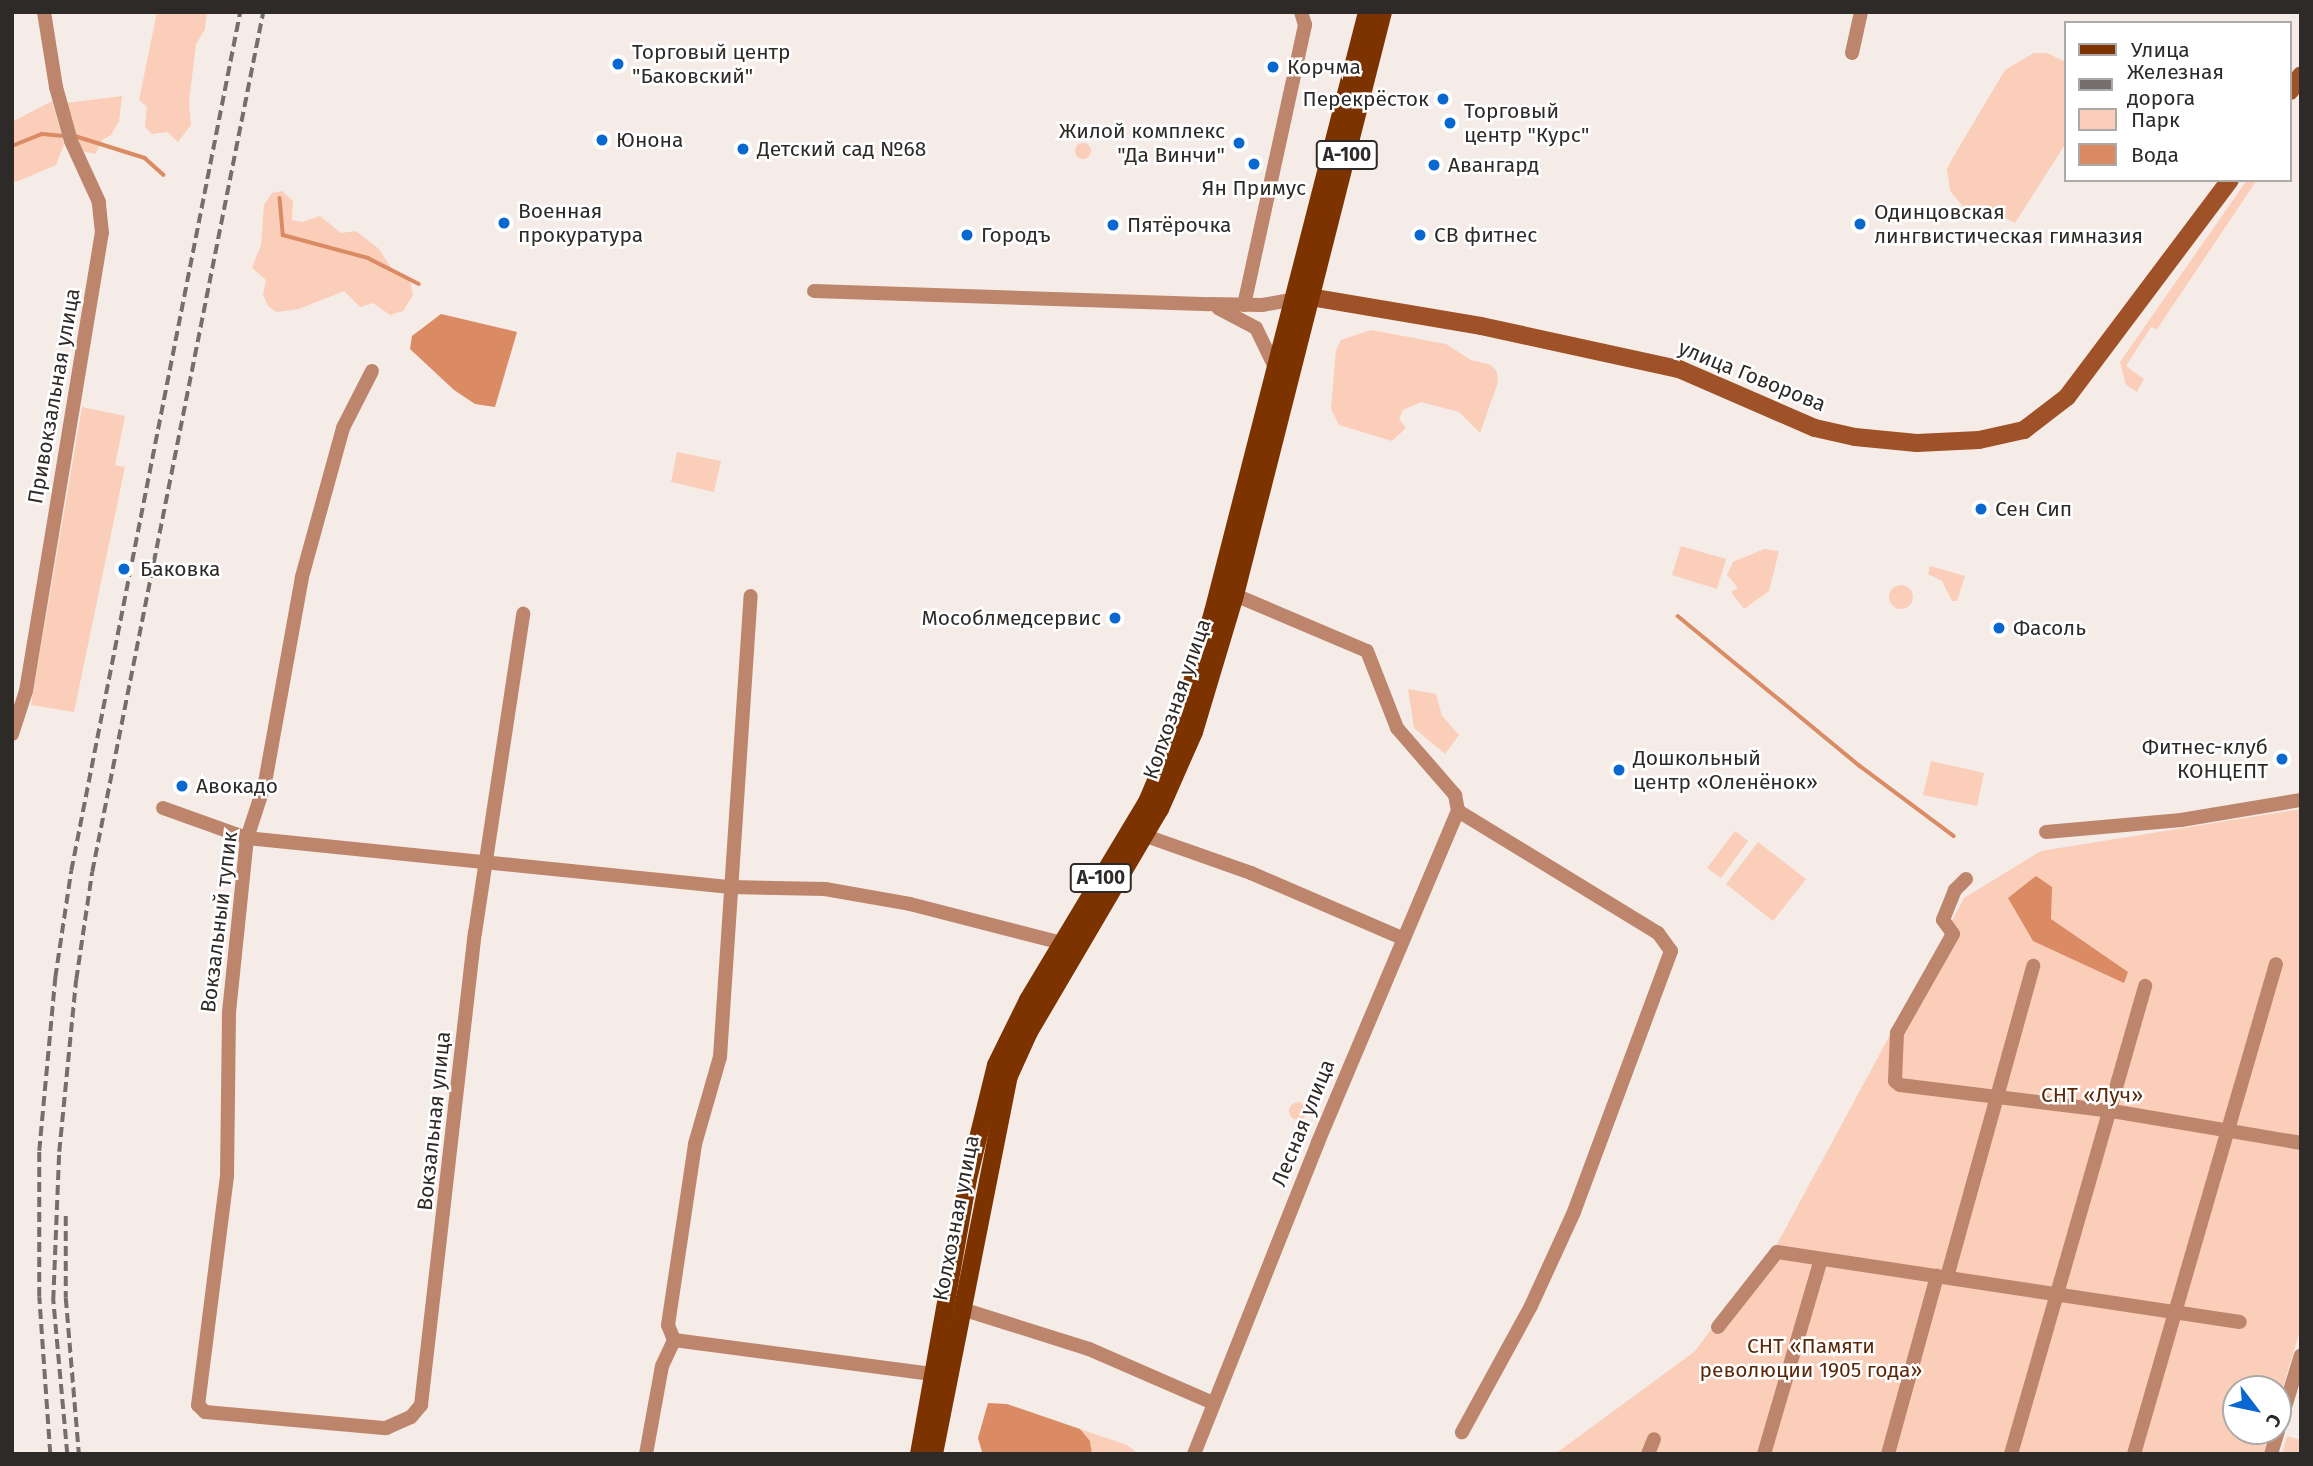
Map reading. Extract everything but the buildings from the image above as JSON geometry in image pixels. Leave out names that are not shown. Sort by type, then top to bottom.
[{"type":"main road","name":"А-100","points":[[1290,299],[1367,12]]},
{"type":"main road","name":"А-100","points":[[1310,298],[1383,12]]},
{"type":"main road","name":"улица Говорова","points":[[1310,298],[1481,326],[1679,369],[1815,428],[1855,437],[1917,443],[1988,439],[2031,426],[2067,397],[2228,182]]},
{"type":"main road","name":"Колхозная улица","points":[[934,1454],[998,1117],[1014,1063],[1146,836],[1194,732],[1235,595],[1310,298]]},
{"type":"main road","name":"Колхозная улица","points":[[919,1454],[968,1180],[996,1065],[1062,943],[1146,802],[1179,726],[1213,612],[1290,299]]},
{"type":"street","name":"Привокзальная улица","points":[[12,734],[26,691],[98,260],[102,218],[94,188],[71,141],[44,12]]},
{"type":"street","points":[[1244,305],[1306,25],[1301,12]]},
{"type":"street","points":[[1852,53],[1861,12]]},
{"type":"street","points":[[814,291],[1244,305],[1310,298]]},
{"type":"street","points":[[1210,304],[1256,328],[1274,365]]},
{"type":"street","name":"Вокзальный тупик","points":[[200,1410],[227,1176],[229,1013],[247,838],[264,783],[302,577],[343,428],[372,371]]},
{"type":"street","points":[[1235,595],[1367,651],[1397,728],[1455,794],[1458,811],[1658,933],[1671,951],[1574,1212],[1531,1306],[1462,1432]]},
{"type":"street","points":[[646,1454],[662,1366],[674,1340],[668,1325],[695,1144],[720,1057],[751,596]]},
{"type":"street","name":"Вокзальная улица","points":[[200,1410],[386,1428],[411,1417],[421,1405],[484,863],[523,614]]},
{"type":"street","points":[[2046,832],[2181,820],[2301,800]]},
{"type":"street","points":[[163,808],[247,838],[731,887],[825,889],[910,904],[1062,943]]},
{"type":"street","name":"Лесная улица","points":[[1194,1454],[1402,938],[1458,811]]},
{"type":"street","points":[[1146,836],[1251,873],[1402,938]]},
{"type":"street","points":[[1966,879],[1955,890],[1943,920],[1953,934],[1897,1032],[1892,1067],[1900,1085],[2112,1111],[2301,1143]]},
{"type":"street","points":[[2134,1454],[2230,1131],[2276,964]]},
{"type":"street","points":[[1888,1454],[1998,1098],[2033,966]]},
{"type":"street","points":[[2011,1454],[2112,1111],[2145,986]]},
{"type":"street","points":[[1718,1327],[1777,1251],[2240,1322]]},
{"type":"street","points":[[1764,1454],[1821,1259]]},
{"type":"street","points":[[962,1309],[1089,1349],[1213,1403]]},
{"type":"street","points":[[674,1340],[934,1374]]},
{"type":"street","points":[[2292,1385],[2301,1356]]},
{"type":"street","points":[[1648,1454],[1654,1439]]},
{"type":"green space","points":[[157,12],[207,12],[205,29],[196,44],[189,102],[191,125],[178,142],[167,132],[152,134],[145,127],[147,107],[139,100]]},
{"type":"green space","points":[[2034,53],[2047,53],[2064,61],[2064,146],[2015,223],[2005,218],[1989,220],[1970,215],[1950,191],[1947,169],[2005,70]]},
{"type":"green space","points":[[122,96],[119,121],[111,135],[102,140],[95,154],[82,151],[66,103]]},
{"type":"green space","points":[[52,101],[64,144],[56,165],[16,182],[12,179],[12,122]]},
{"type":"green space","points":[[1083,143],[1091,151],[1083,159],[1075,151]]},
{"type":"green space","points":[[2246,182],[2256,182],[2157,329],[2151,327],[2126,366],[2144,379],[2137,392],[2126,385],[2120,362]]},
{"type":"green space","points":[[282,191],[293,201],[292,220],[302,222],[320,216],[341,233],[356,231],[379,249],[392,269],[409,277],[413,295],[403,311],[390,315],[373,303],[360,307],[344,291],[299,309],[276,312],[268,306],[263,294],[266,280],[252,268],[261,245],[264,205],[272,193]]},
{"type":"green space","points":[[1371,330],[1446,344],[1471,360],[1491,365],[1497,372],[1498,382],[1480,433],[1459,412],[1421,402],[1403,410],[1399,419],[1406,428],[1392,441],[1339,425],[1331,409],[1336,350],[1341,340]]},
{"type":"green space","points":[[82,407],[125,416],[115,465],[125,467],[74,712],[31,705]]},
{"type":"green space","points":[[677,452],[721,461],[714,492],[671,482]]},
{"type":"green space","points":[[1681,546],[1726,559],[1717,589],[1672,575]]},
{"type":"green space","points":[[1764,549],[1779,551],[1769,591],[1744,609],[1731,592],[1738,588],[1727,575],[1733,562]]},
{"type":"green space","points":[[1930,566],[1965,576],[1957,601],[1952,601],[1942,581],[1928,574]]},
{"type":"green space","points":[[1901,585],[1912,592],[1913,597],[1906,608],[1901,609],[1890,602],[1889,597],[1896,586]]},
{"type":"green space","points":[[1408,689],[1436,694],[1442,716],[1459,735],[1445,754],[1414,728]]},
{"type":"green space","points":[[1931,761],[1984,773],[1977,806],[1923,795]]},
{"type":"green space","name":"СНТ «Луч»","points":[[2301,809],[2301,1327],[2286,1375],[2222,1375],[2222,1445],[2266,1445],[2263,1454],[1555,1454],[1694,1352],[1777,1244],[1964,898],[2041,851]]},
{"type":"green space","points":[[1735,831],[1748,841],[1721,878],[1707,868]]},
{"type":"green space","points":[[1758,842],[1806,879],[1773,921],[1726,884]]},
{"type":"green space","points":[[1294,1102],[1302,1102],[1307,1111],[1305,1118],[1294,1120],[1289,1115],[1289,1107]]},
{"type":"green space","points":[[1080,1429],[1127,1445],[1139,1454],[1092,1454],[1090,1441]]},
{"type":"green space","points":[[2292,1437],[2301,1440],[2301,1454],[2282,1454],[2284,1445],[2292,1445]]},
{"type":"water","points":[[441,314],[517,332],[495,407],[475,404],[454,390],[410,349],[412,336]]},
{"type":"water","points":[[2036,876],[2052,887],[2051,919],[2128,972],[2124,983],[2033,941],[2008,898]]},
{"type":"water","points":[[988,1403],[1007,1404],[1080,1429],[1090,1441],[1092,1454],[982,1452],[978,1438]]},
{"type":"waterway","points":[[12,146],[42,134],[64,136]]},
{"type":"waterway","points":[[75,136],[145,158],[164,175]]},
{"type":"waterway","points":[[280,198],[283,235],[368,258],[419,284]]},
{"type":"waterway","points":[[1678,616],[1860,766],[1954,836]]},
{"type":"railway","points":[[50,1454],[39,1297],[39,1151],[55,978],[71,871],[240,12]]},
{"type":"railway","points":[[67,1454],[53,1300],[59,1152],[76,980],[92,872],[263,12]]},
{"type":"railway","points":[[66,1216],[66,1298],[79,1454]]},
{"type":"place","name":"Торговый центр \"Баковский\"","points":[[618,64]]},
{"type":"place","name":"Корчма","points":[[1273,67]]},
{"type":"place","name":"Перекрёсток","points":[[1443,99]]},
{"type":"place","name":"Торговый центр \"Курс\"","points":[[1450,123]]},
{"type":"place","name":"Юнона","points":[[602,140]]},
{"type":"place","name":"Жилой комплекс \"Да Винчи\"","points":[[1239,143]]},
{"type":"place","name":"Детский сад №68","points":[[743,149]]},
{"type":"place","name":"Ян Примус","points":[[1254,164]]},
{"type":"place","name":"Авангард","points":[[1434,165]]},
{"type":"place","name":"Военная прокуратура","points":[[504,223]]},
{"type":"place","name":"Одинцовская лингвистическая гимназия","points":[[1860,224]]},
{"type":"place","name":"Пятёрочка","points":[[1113,225]]},
{"type":"place","name":"Городъ","points":[[967,235]]},
{"type":"place","name":"СВ фитнес","points":[[1420,235]]},
{"type":"place","name":"Сен Сип","points":[[1981,509]]},
{"type":"place","name":"Баковка","points":[[124,569]]},
{"type":"place","name":"Мособлмедсервис","points":[[1115,618]]},
{"type":"place","name":"Фасоль","points":[[1999,628]]},
{"type":"place","name":"Фитнес-клуб КОНЦЕПТ","points":[[2282,759]]},
{"type":"place","name":"Дошкольный центр «Оленёнок»","points":[[1619,770]]},
{"type":"place","name":"Авокадо","points":[[182,786]]},
{"type":"park label","name":"СНТ «Памяти революции 1905 года»","points":[[1811,1358]]}]
